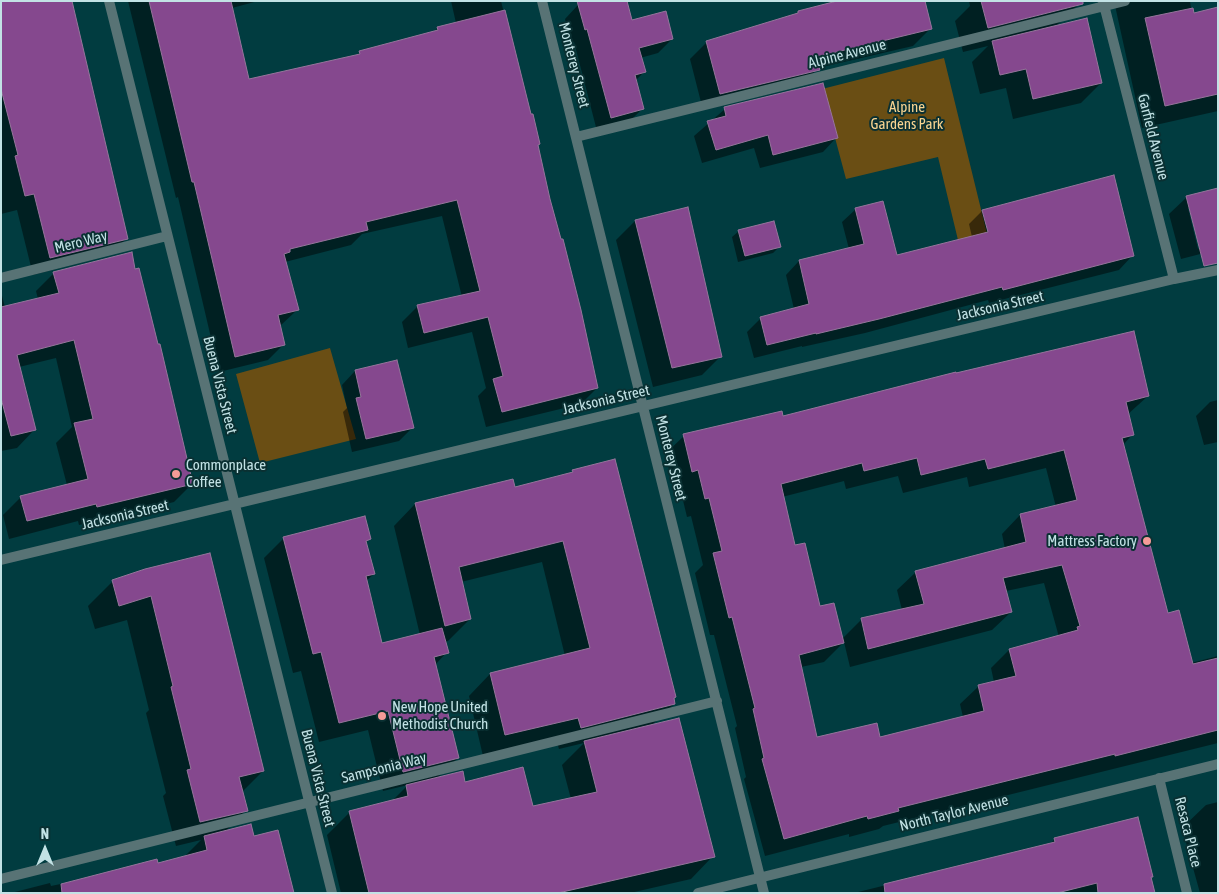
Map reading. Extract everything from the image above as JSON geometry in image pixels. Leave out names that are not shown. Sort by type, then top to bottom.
[{"type":"street","name":"Buena Vista Street","points":[[109,1],[332,893]]},
{"type":"street","name":"Monterey Street","points":[[542,1],[764,893]]},
{"type":"street","name":"Alpine Avenue","points":[[576,137],[1103,4],[1125,1]]},
{"type":"street","name":"Garfield Avenue","points":[[1103,4],[1174,280]]},
{"type":"street","name":"Mero Way","points":[[1,278],[167,236]]},
{"type":"street","name":"Jacksonia Street","points":[[1,560],[1218,270]]},
{"type":"street","name":"Sampsonia Way","points":[[1,878],[716,701]]},
{"type":"street","name":"North Taylor Avenue","points":[[698,893],[1218,764]]},
{"type":"street","name":"Resaca Place","points":[[1159,778],[1187,893]]},
{"type":"green space","name":"Alpine Gardens Park","points":[[944,58],[1000,287],[971,294],[938,157],[846,179],[822,89]]},
{"type":"green space","points":[[330,348],[356,439],[260,463],[236,374]]},
{"type":"building","points":[[1,1],[72,1],[128,239],[50,258],[34,194],[25,196],[15,156],[18,155],[1,89]]},
{"type":"building","points":[[149,1],[231,1],[249,79],[360,54],[359,51],[438,30],[437,27],[505,10],[531,114],[533,114],[550,199],[561,239],[563,239],[598,388],[502,412],[493,379],[503,376],[488,317],[424,333],[417,305],[480,291],[457,200],[366,222],[368,230],[290,249],[290,252],[284,254],[299,310],[278,315],[285,345],[235,357]]},
{"type":"building","points":[[577,1],[627,1],[632,20],[666,11],[673,39],[639,48],[646,72],[635,75],[644,109],[611,118],[587,29],[585,30]]},
{"type":"building","points":[[837,1],[925,1],[932,29],[816,57],[820,70],[720,94],[706,41],[798,13],[798,11]]},
{"type":"building","points":[[981,1],[1083,1],[1083,4],[988,28]]},
{"type":"building","points":[[1218,7],[1218,94],[1165,106],[1145,18],[1193,8],[1194,13]]},
{"type":"building","points":[[1087,18],[1102,83],[1033,99],[1026,69],[1000,75],[992,41]]},
{"type":"building","points":[[823,83],[838,138],[773,155],[768,135],[716,150],[707,121],[726,116],[724,107]]},
{"type":"building","points":[[1114,175],[1134,256],[1003,290],[1002,287],[879,319],[767,345],[760,317],[809,304],[799,260],[864,244],[855,208],[883,201],[897,255],[988,232],[982,210]]},
{"type":"building","points":[[1218,188],[1218,263],[1204,266],[1186,196]]},
{"type":"building","points":[[688,207],[722,357],[672,368],[635,220]]},
{"type":"building","points":[[774,221],[781,247],[745,256],[738,230]]},
{"type":"building","points":[[132,252],[135,269],[139,268],[158,344],[160,344],[193,484],[97,507],[96,504],[27,521],[20,496],[88,479],[74,423],[93,419],[74,340],[17,355],[36,430],[11,436],[1,398],[1,307],[59,293],[53,272]]},
{"type":"building","points":[[1134,331],[1149,396],[1126,402],[1134,435],[1122,438],[1168,613],[1179,610],[1193,664],[1218,658],[1218,730],[898,808],[899,811],[868,819],[867,816],[784,839],[762,759],[764,758],[753,709],[755,708],[732,617],[729,618],[713,553],[722,551],[709,498],[705,499],[698,470],[692,472],[683,434],[782,411],[783,416]],"holes":[[[1064,450],[1077,500],[1020,514],[1026,542],[915,571],[924,604],[861,618],[868,649],[1012,612],[1003,578],[1062,565],[1080,626],[1077,627],[1078,630],[1009,649],[1016,676],[978,685],[984,711],[880,737],[877,723],[817,737],[799,655],[844,643],[834,603],[820,606],[805,543],[795,545],[781,484],[862,463],[864,471],[917,458],[921,475],[985,459],[988,469]]]},
{"type":"building","points":[[397,360],[414,428],[366,439],[356,398],[361,397],[355,370]]},
{"type":"building","points":[[615,459],[676,697],[674,698],[675,704],[581,728],[578,718],[505,735],[490,673],[590,648],[563,541],[459,567],[471,619],[445,626],[415,503],[513,479],[515,487]]},
{"type":"building","points":[[365,516],[371,539],[366,541],[375,574],[366,576],[382,643],[442,628],[449,653],[434,657],[459,758],[403,772],[388,711],[339,723],[321,652],[313,654],[283,537]]},
{"type":"building","points":[[210,553],[264,771],[239,777],[248,811],[200,822],[187,770],[191,769],[151,596],[119,606],[112,580],[145,569]]},
{"type":"building","points":[[679,718],[715,857],[558,893],[369,893],[349,811],[408,796],[406,785],[463,771],[465,782],[523,767],[533,806],[597,792],[584,741]]},
{"type":"building","points":[[1138,817],[1153,877],[1151,877],[1155,893],[1098,893],[1097,883],[1057,893],[885,893],[884,884],[1055,842],[1054,838]]},
{"type":"building","points":[[251,824],[254,836],[278,830],[294,893],[62,893],[61,884],[157,859],[158,863],[207,850],[204,836]]},
{"type":"place","name":"Commonplace Coffee","points":[[176,474]]},
{"type":"place","name":"Mattress Factory","points":[[1147,541]]},
{"type":"place","name":"New Hope United Methodist Church","points":[[382,716]]}]
